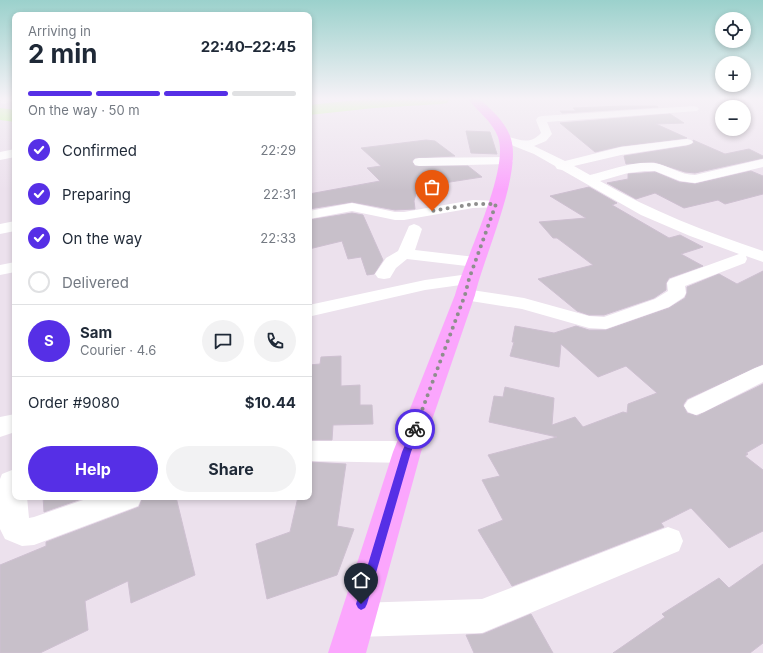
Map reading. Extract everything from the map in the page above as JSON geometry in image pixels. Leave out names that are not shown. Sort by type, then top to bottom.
[{"type":"main road","points":[[347,653],[407,452],[496,204],[503,180],[512,148],[499,129]]},
{"type":"street","points":[[419,162],[512,148],[542,139],[547,134],[545,129]]},
{"type":"street","points":[[561,166],[621,151],[687,142]]},
{"type":"street","points":[[512,148],[561,166],[644,211],[763,257]]},
{"type":"street","points":[[0,156],[12,154]]},
{"type":"street","points":[[588,180],[641,167],[654,167],[667,170],[685,179],[695,179],[763,163]]},
{"type":"street","points":[[312,214],[352,207],[395,216],[404,216],[473,204],[496,204]]},
{"type":"street","points":[[0,229],[12,227]]},
{"type":"street","points":[[384,274],[388,264],[405,254],[414,229]]},
{"type":"street","points":[[405,254],[469,279],[524,304],[589,322],[606,323],[662,303],[677,293],[676,283],[740,259]]},
{"type":"street","points":[[0,270],[12,268]]},
{"type":"street","points":[[312,310],[425,286],[469,279]]},
{"type":"street","points":[[696,406],[763,373]]},
{"type":"street","points":[[0,427],[12,424]]},
{"type":"street","points":[[312,451],[407,452]]},
{"type":"street","points":[[13,500],[15,529],[22,532],[34,531],[120,500]]},
{"type":"street","points":[[357,620],[482,616],[668,541]]},
{"type":"building","points":[[568,129],[668,129],[687,138],[621,146],[595,152]]},
{"type":"building","points":[[466,131],[490,132],[497,154],[471,153]]},
{"type":"building","points":[[426,140],[435,141],[455,156],[415,158],[412,161],[415,166],[468,166],[482,177],[418,187],[414,201],[415,209],[395,210],[352,202],[312,209],[312,193],[380,181],[367,168],[381,166],[361,148]]},
{"type":"building","points":[[693,140],[725,154],[749,149],[763,156],[763,158],[695,173],[685,172],[654,162],[626,164],[624,156],[687,146],[694,143]]},
{"type":"building","points":[[751,171],[763,176],[763,194],[725,204],[718,200],[684,208],[655,193],[636,199],[607,183],[628,179],[628,174],[655,172],[679,182],[695,184]]},
{"type":"building","points":[[589,187],[617,203],[612,205],[669,238],[680,235],[703,247],[681,254],[703,266],[669,278],[666,283],[666,290],[654,298],[604,315],[589,315],[577,311],[538,279],[593,265],[557,238],[553,238],[539,222],[586,218],[550,196]]},
{"type":"building","points":[[352,213],[363,215],[383,260],[374,274],[367,275],[361,257],[348,259],[342,241],[312,248],[312,220]]},
{"type":"building","points":[[763,271],[763,364],[687,399],[683,405],[687,413],[697,416],[763,384],[763,443],[746,453],[748,454],[745,456],[763,470],[763,531],[729,548],[691,508],[661,523],[664,527],[512,586],[478,530],[503,520],[482,480],[500,476],[488,455],[557,437],[489,422],[494,396],[503,397],[505,387],[554,398],[552,425],[575,417],[583,427],[623,412],[627,413],[628,404],[657,393],[626,366],[598,377],[561,344],[559,367],[510,356],[514,342],[512,342],[515,326],[554,333],[576,326],[589,330],[606,330],[669,308],[685,298],[687,287],[719,274],[737,284]]},
{"type":"building","points":[[341,356],[341,386],[360,385],[360,405],[372,405],[373,424],[333,425],[332,440],[312,440],[312,365],[320,364],[321,357]]},
{"type":"building","points":[[312,462],[346,464],[337,526],[354,529],[337,575],[267,599],[256,544],[290,532],[297,500],[312,500]]},
{"type":"building","points":[[43,500],[78,500],[44,512]]},
{"type":"building","points":[[142,500],[177,500],[195,575],[131,603],[128,581],[85,601],[88,630],[40,653],[0,653],[0,565],[46,546],[46,542],[139,507]]},
{"type":"building","points":[[763,564],[763,643],[750,653],[613,653],[665,617],[662,614],[719,578],[729,588]]},
{"type":"building","points":[[531,614],[553,653],[474,653],[466,635],[483,634]]},
{"type":"way so far","points":[[415,429],[465,295],[469,279],[496,204],[473,204],[432,211]]},
{"type":"route","points":[[361,604],[415,429]]}]
